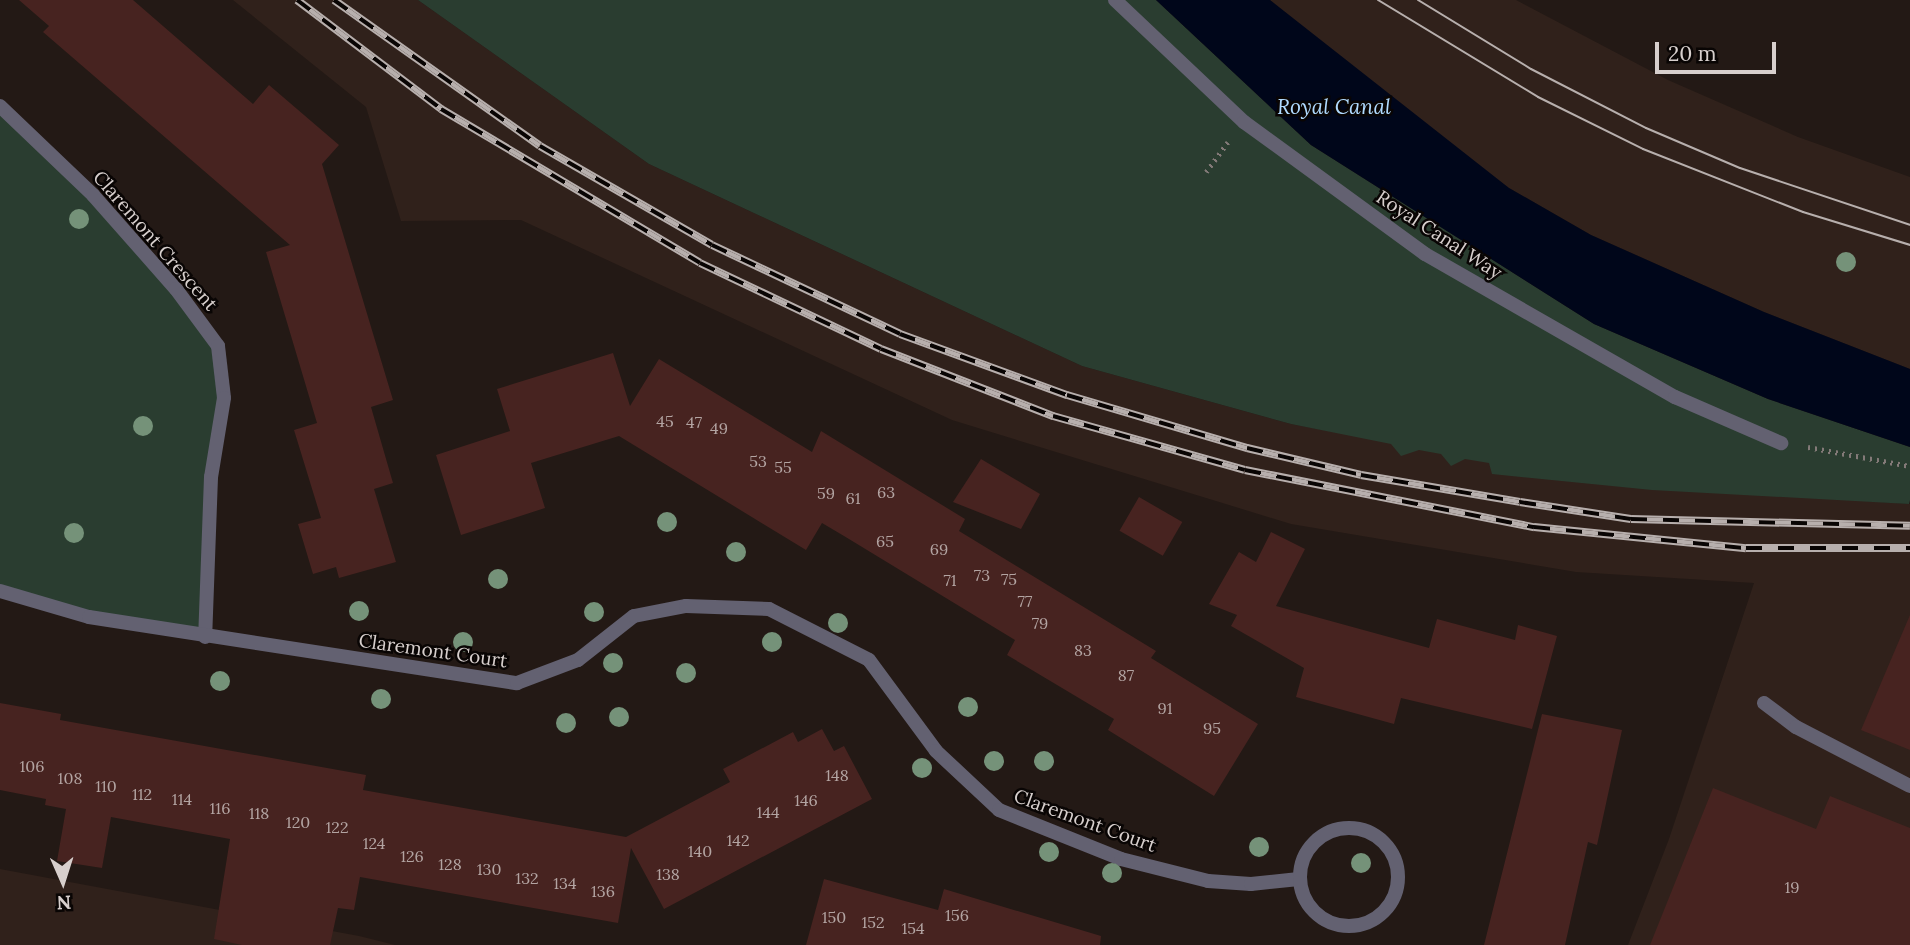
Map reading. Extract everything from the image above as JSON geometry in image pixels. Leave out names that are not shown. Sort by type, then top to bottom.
[{"type":"street","name":"Royal Canal Way","points":[[1115,0],[1244,122],[1425,254],[1675,397],[1781,443]]},
{"type":"street","name":"Claremont Crescent","points":[[0,106],[93,195],[176,289],[218,346],[224,398],[211,477],[205,638]]},
{"type":"street","name":"Claremont Court","points":[[0,592],[89,617],[205,638],[517,683],[578,660],[634,616],[686,606],[769,609],[869,660],[936,751],[999,810],[1121,859],[1208,881],[1251,884],[1299,878]]},
{"type":"street","points":[[1764,703],[1796,727],[1910,786]]},
{"type":"street","points":[[1351,827],[1381,839],[1398,867],[1398,883],[1384,912],[1354,926],[1323,919],[1302,895],[1299,878],[1301,862],[1315,842],[1335,829],[1351,827]]},
{"type":"path","points":[[1206,172],[1244,122]]},
{"type":"path","points":[[1805,447],[1910,466]]},
{"type":"shaded area","points":[[233,0],[418,0],[649,164],[1082,366],[1291,424],[1613,484],[1910,504],[1910,945],[1628,945],[1669,839],[1754,583],[1576,572],[1291,524],[952,420],[521,220],[401,221],[366,107]]},
{"type":"shaded area","points":[[1270,0],[1516,0],[1668,80],[1798,137],[1910,177],[1910,369],[1764,312],[1591,235],[1509,188],[1392,106]]},
{"type":"shaded area","points":[[0,869],[359,936],[395,945],[0,945]]},
{"type":"green space","points":[[418,0],[1156,0],[1311,145],[1594,324],[1768,399],[1910,447],[1909,504],[1652,490],[1492,474],[1489,463],[1465,459],[1451,466],[1441,454],[1419,450],[1401,456],[1391,444],[1291,424],[1082,366],[649,164]]},
{"type":"green space","points":[[0,107],[93,196],[217,347],[224,398],[205,637],[0,591]]},
{"type":"water","name":"Royal Canal","points":[[1156,0],[1270,0],[1509,188],[1591,235],[1764,312],[1910,369],[1910,447],[1768,399],[1594,324],[1311,145]]},
{"type":"building","points":[[19,0],[133,0],[253,104],[269,85],[339,145],[322,164],[393,400],[371,407],[393,483],[374,489],[396,562],[339,578],[336,567],[313,574],[298,524],[321,518],[294,430],[317,423],[266,252],[290,245],[43,32],[49,26]]},
{"type":"building","points":[[613,353],[630,406],[659,359],[812,452],[821,431],[965,519],[959,531],[1156,651],[1151,658],[1258,724],[1214,796],[1108,730],[1114,719],[1007,655],[1015,640],[844,536],[822,523],[806,550],[619,436],[531,463],[545,508],[461,535],[436,455],[510,431],[497,389]]},
{"type":"building","points":[[981,459],[1040,494],[1021,529],[953,502]]},
{"type":"building","points":[[1139,497],[1182,522],[1163,556],[1120,531]]},
{"type":"building","points":[[1271,532],[1305,549],[1276,606],[1429,648],[1437,619],[1515,640],[1518,625],[1557,636],[1532,729],[1401,698],[1394,724],[1296,697],[1304,668],[1231,626],[1237,615],[1209,604],[1239,552],[1256,562]]},
{"type":"building","points":[[1910,615],[1910,750],[1861,730]]},
{"type":"building","points":[[0,703],[61,714],[60,720],[366,775],[363,790],[626,837],[730,782],[723,769],[793,732],[798,742],[822,729],[834,751],[844,746],[872,799],[664,909],[631,848],[618,923],[360,877],[354,910],[338,908],[330,945],[242,945],[214,939],[230,839],[111,817],[102,868],[57,861],[66,809],[45,805],[46,799],[0,790]]},
{"type":"building","points":[[1542,714],[1622,730],[1597,845],[1588,842],[1565,945],[1484,945]]},
{"type":"building","points":[[1713,788],[1816,829],[1830,796],[1910,828],[1910,945],[1650,945]]},
{"type":"building","points":[[824,879],[938,910],[944,889],[1101,936],[1100,945],[806,945]]},
{"type":"tram line","points":[[1378,0],[1538,97],[1643,149],[1803,212],[1910,245]]},
{"type":"tram line","points":[[1418,0],[1531,69],[1646,128],[1740,168],[1910,225]]},
{"type":"railway","points":[[297,0],[441,109],[700,263],[881,349],[1053,416],[1245,470],[1534,527],[1746,548],[1910,548]]},
{"type":"railway","points":[[334,0],[540,146],[712,245],[900,334],[1067,395],[1247,448],[1361,475],[1520,502],[1631,519],[1910,526]]}]
